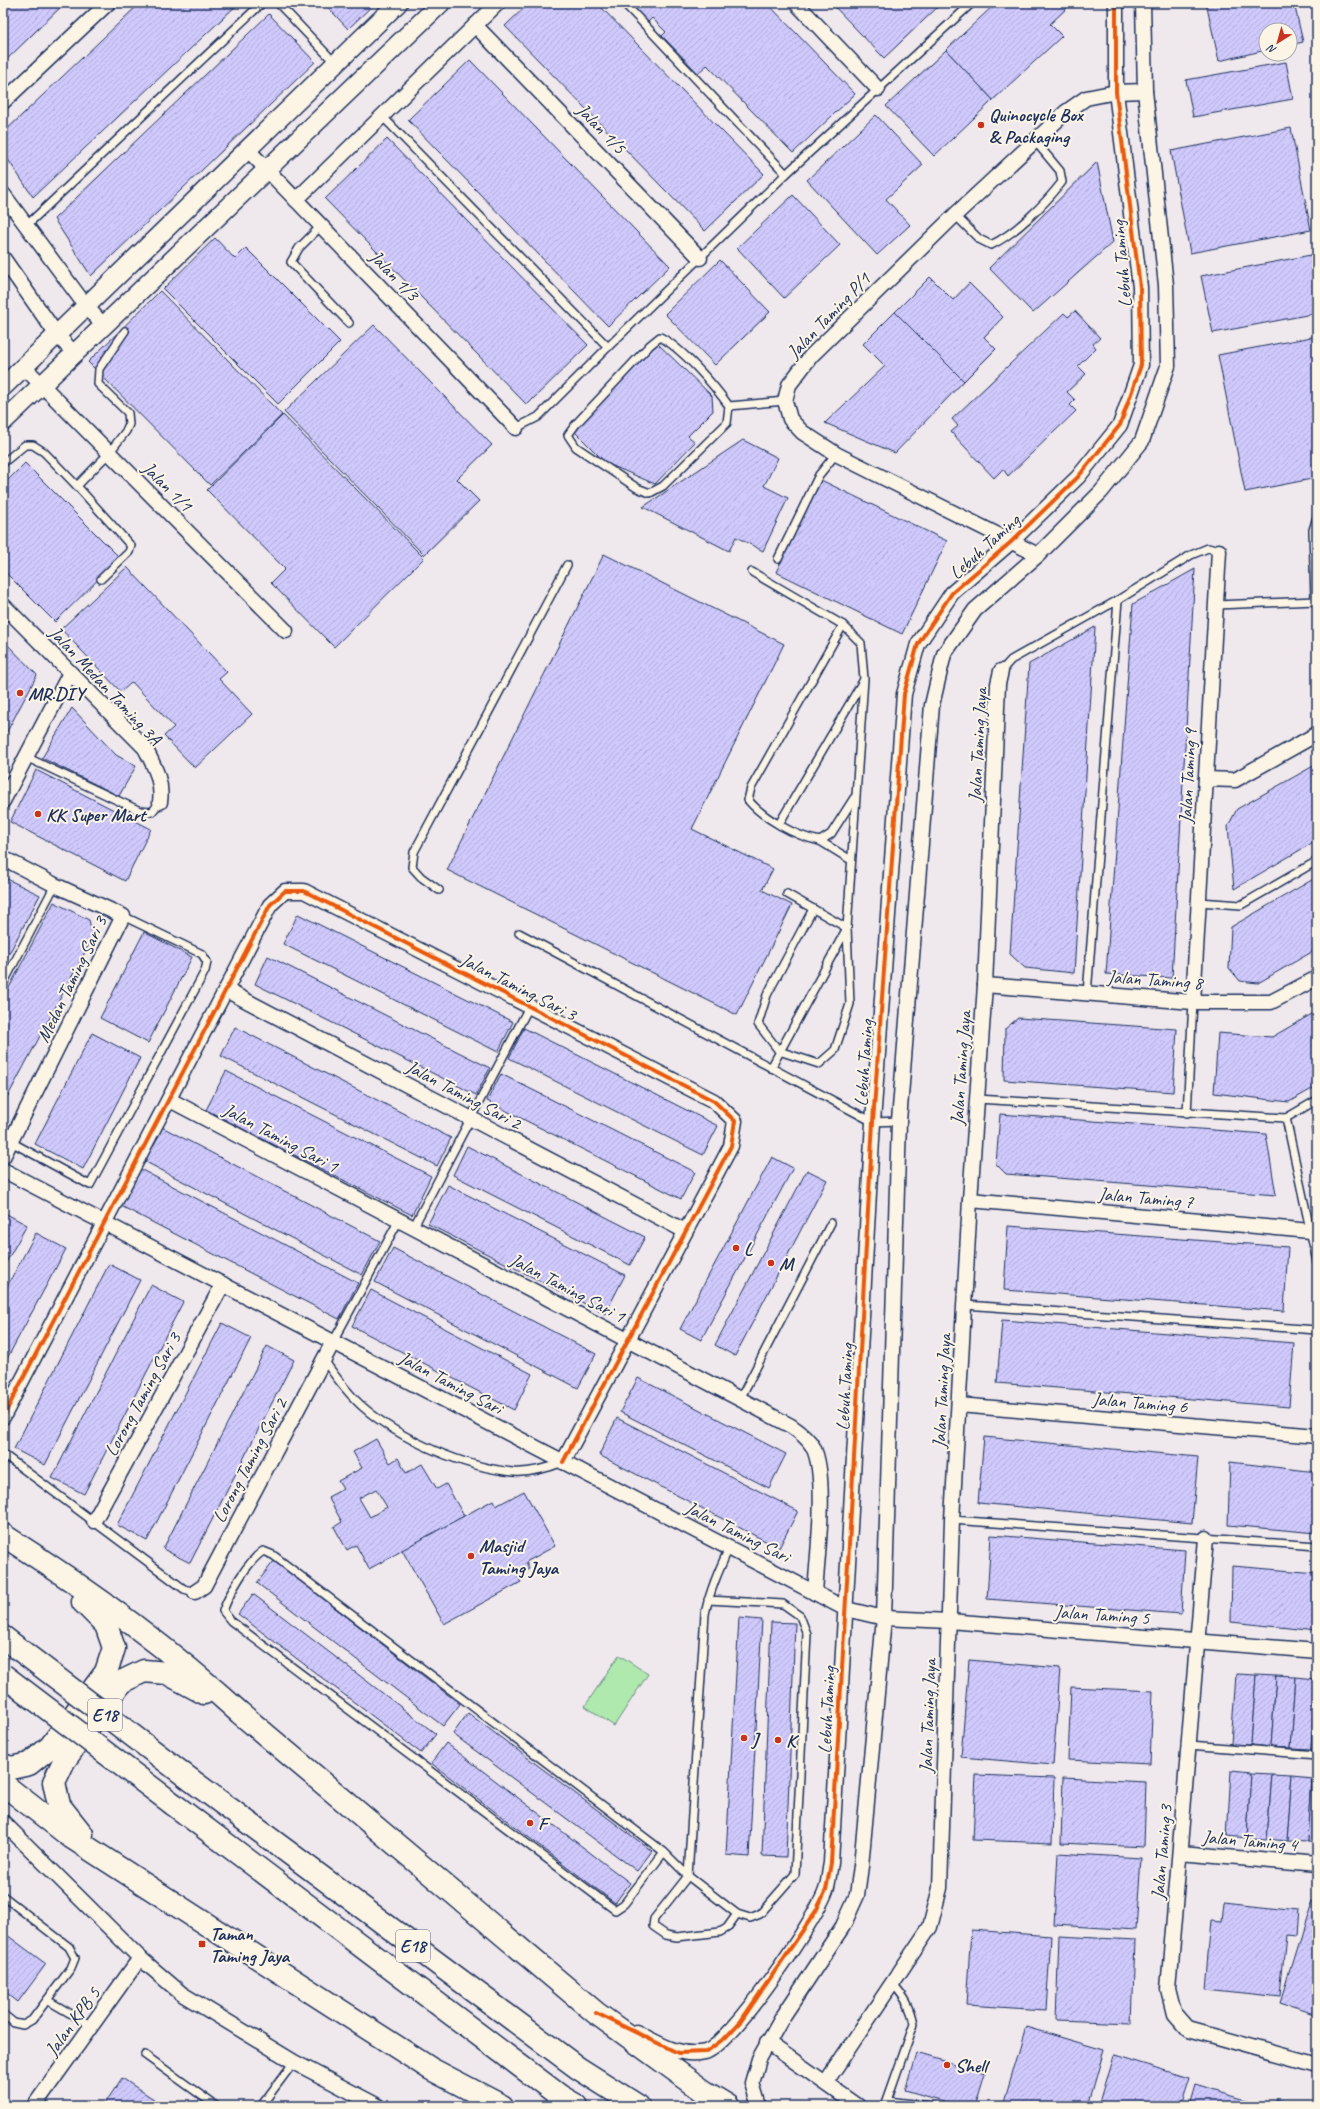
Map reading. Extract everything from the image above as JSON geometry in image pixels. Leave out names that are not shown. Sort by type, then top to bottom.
[{"type":"highway","points":[[3,1535],[23,1547],[108,1606],[203,1678],[240,1712],[596,2013],[705,2092],[728,2106]]},
{"type":"highway","points":[[3,1765],[11,1768],[29,1764],[50,1747],[106,1672],[114,1648],[106,1625],[94,1612],[23,1547]]},
{"type":"highway","name":"E18","points":[[11,1643],[191,1780],[578,2068],[638,2106]]},
{"type":"highway","points":[[117,1865],[76,1828],[59,1805],[54,1782],[64,1761],[121,1682],[144,1671],[167,1673],[240,1712]]},
{"type":"highway","name":"E18","points":[[3,1675],[554,2091],[577,2106]]},
{"type":"highway","points":[[3,1784],[71,1837],[117,1865],[431,2069],[502,2106]]},
{"type":"street","points":[[3,102],[108,3]]},
{"type":"street","points":[[3,387],[398,3]]},
{"type":"street","points":[[3,422],[441,3]]},
{"type":"street","points":[[296,200],[498,3]]},
{"type":"street","points":[[796,3],[878,88]]},
{"type":"street","name":"Lebuh Taming","points":[[596,2013],[678,2052],[706,2052],[726,2037],[741,2021],[816,1911],[826,1890],[831,1863],[873,1122],[904,694],[918,644],[952,593],[1011,542],[1078,478],[1120,425],[1140,365],[1140,287],[1116,92],[1116,3]]},
{"type":"street","points":[[759,2106],[752,2083],[759,2059],[767,2042],[843,1926],[857,1895],[884,1618],[899,1121],[932,705],[944,654],[975,610],[1038,555],[1101,492],[1142,441],[1168,366],[1166,285],[1145,91],[1143,3]]},
{"type":"street","name":"Jalan 1/5","points":[[475,25],[700,258]]},
{"type":"street","name":"Jalan Taming P/1","points":[[785,401],[789,385],[811,356],[955,215],[1066,112],[1086,98],[1116,92],[1145,91]]},
{"type":"street","name":"Jalan 1/3","points":[[247,150],[516,428]]},
{"type":"street","points":[[3,194],[86,306],[104,326]]},
{"type":"street","points":[[3,258],[57,335],[74,354]]},
{"type":"street","name":"Jalan 1/1","points":[[24,367],[286,631]]},
{"type":"street","points":[[785,401],[790,419],[802,432],[836,454],[1038,555]]},
{"type":"street","name":"Jalan Taming 9","points":[[1193,1002],[1219,551]]},
{"type":"street","name":"Jalan Medan Taming 3A","points":[[3,605],[145,748],[158,773],[162,791],[160,802]]},
{"type":"street","name":"Jalan Taming Jaya","points":[[826,2082],[930,1927],[940,1888],[952,1520],[970,1200],[985,985],[998,684],[1001,671]]},
{"type":"street","points":[[3,801],[70,673]]},
{"type":"street","points":[[1206,779],[1235,780],[1317,734]]},
{"type":"street","name":"Medan Taming Sari 3","points":[[3,858],[55,885],[123,916],[3,1157]]},
{"type":"street","name":"Jalan Taming Sari 3","points":[[226,990],[270,905],[285,891],[304,891],[714,1101],[735,1121],[731,1146],[684,1231]]},
{"type":"street","name":"Jalan Taming 8","points":[[985,985],[1193,1002],[1271,1002],[1317,978]]},
{"type":"street","points":[[3,1417],[170,1100],[226,990]]},
{"type":"street","name":"Jalan Taming Sari 2","points":[[226,990],[684,1231]]},
{"type":"street","name":"Jalan Taming Sari 1","points":[[170,1100],[791,1426],[804,1435],[813,1448],[821,1483],[815,1593]]},
{"type":"street","name":"Jalan Taming Sari","points":[[3,1170],[846,1609],[884,1618]]},
{"type":"street","name":"Jalan Taming 7","points":[[970,1200],[1314,1229]]},
{"type":"street","points":[[563,1462],[684,1231]]},
{"type":"street","name":"Lorong Taming Sari 3","points":[[94,1521],[223,1284]]},
{"type":"street","name":"Lorong Taming Sari 2","points":[[195,1592],[204,1586],[333,1342]]},
{"type":"street","name":"Jalan Taming 6","points":[[959,1405],[1317,1436]]},
{"type":"street","name":"Jalan Taming 3","points":[[1206,1538],[1168,1989],[1174,2013],[1188,2029],[1317,2065]]},
{"type":"street","name":"Jalan Taming 5","points":[[884,1618],[949,1621],[1317,1651]]},
{"type":"street","points":[[3,1822],[140,1958],[182,1994],[294,2062],[375,2105]]},
{"type":"street","name":"Jalan Taming 4","points":[[1180,1853],[1317,1865]]},
{"type":"street","name":"Jalan KPB 5","points":[[34,2106],[140,1958]]},
{"type":"street","points":[[767,2042],[826,2082],[858,2106]]},
{"type":"lane","points":[[26,226],[262,3]]},
{"type":"lane","points":[[278,3],[336,64]]},
{"type":"lane","points":[[624,3],[786,174]]},
{"type":"lane","points":[[516,428],[538,417],[786,174],[969,4]]},
{"type":"lane","points":[[382,116],[608,347]]},
{"type":"lane","points":[[955,215],[979,239],[991,245],[1004,239],[1037,209],[1053,194],[1062,182],[1060,171],[1035,141]]},
{"type":"lane","points":[[321,226],[299,248],[291,262],[349,322]]},
{"type":"lane","points":[[77,486],[109,453],[126,431],[129,424],[128,413],[98,384],[99,369],[125,331]]},
{"type":"lane","points":[[660,337],[671,343],[720,394],[729,406],[727,423],[663,486],[650,493],[576,447],[568,435],[576,424],[645,350],[660,337]]},
{"type":"lane","points":[[729,406],[785,401]]},
{"type":"lane","points":[[3,463],[25,445],[33,445],[44,452],[131,546],[129,552],[101,579]]},
{"type":"lane","points":[[778,559],[819,475],[836,454]]},
{"type":"lane","points":[[1216,606],[1316,601],[1313,530],[1317,517]]},
{"type":"lane","points":[[1001,671],[1011,660],[1118,600],[1191,555],[1208,548],[1219,551]]},
{"type":"lane","points":[[439,890],[421,877],[412,867],[414,852],[567,565]]},
{"type":"lane","points":[[752,572],[843,625],[861,643],[864,679],[847,928],[850,1004],[834,1050],[819,1064],[779,1051],[758,1024],[767,995],[813,909]]},
{"type":"lane","points":[[1087,994],[1118,600]]},
{"type":"lane","points":[[843,625],[751,788],[748,800],[757,811],[779,824],[808,839],[820,841],[851,860]]},
{"type":"lane","points":[[779,824],[864,679]]},
{"type":"lane","points":[[26,757],[140,811],[152,812],[160,802]]},
{"type":"lane","points":[[820,841],[831,834],[855,796]]},
{"type":"lane","points":[[1199,902],[1241,905],[1317,861]]},
{"type":"lane","points":[[3,984],[55,885]]},
{"type":"lane","points":[[787,894],[847,928]]},
{"type":"lane","points":[[11,1142],[90,1185],[205,971],[207,962],[202,954],[123,916]]},
{"type":"lane","points":[[771,1068],[847,928]]},
{"type":"lane","points":[[519,933],[873,1122],[899,1121]]},
{"type":"lane","points":[[1187,1113],[1193,1002]]},
{"type":"lane","points":[[413,1228],[529,1007]]},
{"type":"lane","points":[[977,1100],[1286,1118],[1317,1100]]},
{"type":"lane","points":[[1286,1118],[1314,1229],[1317,1262]]},
{"type":"lane","points":[[333,1342],[399,1220]]},
{"type":"lane","points":[[740,1400],[831,1224]]},
{"type":"lane","points":[[964,1305],[1317,1330]]},
{"type":"lane","points":[[324,1360],[335,1377],[363,1407],[406,1436],[454,1460],[513,1472],[546,1469],[563,1462]]},
{"type":"lane","points":[[3,1454],[184,1589],[195,1592]]},
{"type":"lane","points":[[952,1520],[1317,1546]]},
{"type":"lane","points":[[729,1548],[713,1582],[708,1600],[705,1622],[688,1876],[654,1919],[653,1926],[666,1935],[677,1937],[720,1932],[727,1928],[737,1914]]},
{"type":"lane","points":[[664,1852],[624,1904],[615,1910],[231,1621],[223,1611],[227,1599],[255,1557],[263,1550],[273,1555],[664,1852],[688,1876],[737,1914],[750,1918],[760,1914],[795,1874],[807,1634],[800,1616],[783,1604],[708,1600]]},
{"type":"lane","points":[[1189,1745],[1317,1755]]},
{"type":"lane","points":[[3,1896],[69,1947],[75,1958],[71,1968],[32,2020],[23,2025],[14,2023],[3,2014]]},
{"type":"lane","points":[[892,1984],[902,1994],[911,2010],[914,2024],[886,2103],[931,2106]]},
{"type":"lane","points":[[47,2000],[92,2026]]},
{"type":"lane","points":[[145,2055],[216,2106]]},
{"type":"lane","points":[[261,2106],[294,2062]]},
{"type":"green space","points":[[619,1655],[648,1674],[614,1726],[585,1706]]},
{"type":"building","points":[[3,3],[65,3],[3,63]]},
{"type":"building","points":[[140,3],[239,3],[33,197],[3,152],[3,133]]},
{"type":"building","points":[[324,3],[375,3],[348,29]]},
{"type":"building","points":[[529,3],[597,3],[764,174],[705,231],[505,26]]},
{"type":"building","points":[[628,3],[767,3],[855,94],[793,153],[707,65],[698,73],[662,36],[666,32],[652,18],[646,24]]},
{"type":"building","points":[[831,3],[942,3],[884,58]]},
{"type":"building","points":[[996,3],[1062,3],[1067,8],[1050,24],[1062,36],[993,100],[946,50]]},
{"type":"building","points":[[1206,3],[1294,3],[1303,42],[1298,43],[1298,22],[1258,22],[1258,52],[1219,61]]},
{"type":"building","points":[[269,14],[315,62],[91,276],[54,219]]},
{"type":"building","points":[[946,50],[993,100],[934,156],[886,106]]},
{"type":"building","points":[[470,60],[670,266],[608,326],[408,120]]},
{"type":"building","points":[[1286,62],[1293,99],[1193,117],[1186,80]]},
{"type":"building","points":[[876,115],[923,165],[886,199],[910,225],[877,255],[807,180]]},
{"type":"building","points":[[1291,128],[1311,230],[1190,253],[1171,151]]},
{"type":"building","points":[[387,139],[588,345],[527,405],[325,199]]},
{"type":"building","points":[[1097,162],[1113,242],[1033,313],[989,268]]},
{"type":"building","points":[[793,195],[840,245],[784,298],[737,248]]},
{"type":"building","points":[[215,238],[235,259],[246,248],[340,342],[278,404],[163,289]]},
{"type":"building","points":[[1316,254],[1317,313],[1213,333],[1201,276]]},
{"type":"building","points":[[720,260],[770,312],[715,365],[665,314]]},
{"type":"building","points":[[930,277],[953,300],[969,283],[1003,317],[984,337],[996,349],[964,381],[895,312]]},
{"type":"building","points":[[160,291],[282,415],[210,485],[88,362]]},
{"type":"building","points":[[1075,311],[1100,338],[1093,344],[1096,348],[1078,366],[1086,374],[1067,392],[1075,400],[1070,405],[1076,411],[1008,476],[1003,469],[994,478],[951,432],[958,426],[952,419],[1064,313],[1068,317]]},
{"type":"building","points":[[895,312],[964,381],[895,453],[825,423],[885,366],[863,344]]},
{"type":"building","points":[[374,325],[492,445],[457,479],[479,501],[424,555],[284,412]]},
{"type":"building","points":[[1317,336],[1317,478],[1245,492],[1218,355]]},
{"type":"building","points":[[657,343],[712,396],[713,411],[688,436],[695,442],[655,484],[606,463],[574,431]]},
{"type":"building","points":[[283,415],[424,558],[334,647],[271,583],[285,569],[207,490]]},
{"type":"building","points":[[743,440],[778,458],[764,486],[788,498],[763,551],[736,537],[729,551],[643,507]]},
{"type":"building","points":[[25,463],[120,558],[55,622],[3,570],[3,485]]},
{"type":"building","points":[[821,480],[947,541],[902,634],[776,572]]},
{"type":"building","points":[[604,554],[784,644],[692,829],[773,869],[762,890],[792,905],[737,1015],[447,870]]},
{"type":"building","points":[[127,567],[227,672],[219,679],[252,714],[195,768],[164,736],[174,727],[132,682],[121,692],[61,629]]},
{"type":"building","points":[[1195,569],[1172,978],[1106,974],[1133,604]]},
{"type":"building","points":[[1095,627],[1074,973],[1025,968],[1010,954],[1029,664]]},
{"type":"building","points":[[3,640],[37,675],[3,739]]},
{"type":"building","points":[[72,708],[116,755],[136,766],[119,796],[42,758]]},
{"type":"building","points":[[1317,764],[1317,840],[1234,889],[1228,826],[1237,809]]},
{"type":"building","points":[[36,770],[151,829],[125,881],[10,822]]},
{"type":"building","points":[[3,877],[40,895],[3,965]]},
{"type":"building","points":[[1317,877],[1317,949],[1258,983],[1240,981],[1229,968],[1231,927]]},
{"type":"building","points":[[54,902],[89,920],[93,937],[8,1096],[3,1093],[3,999]]},
{"type":"building","points":[[298,914],[513,1022],[498,1052],[283,944]]},
{"type":"building","points":[[144,932],[192,957],[148,1043],[100,1018]]},
{"type":"building","points":[[268,956],[490,1068],[476,1095],[255,984]]},
{"type":"building","points":[[1317,1011],[1317,1086],[1289,1102],[1214,1093],[1218,1033],[1272,1037]]},
{"type":"building","points":[[1018,1018],[1177,1029],[1173,1092],[1004,1080],[1005,1029]]},
{"type":"building","points":[[235,1027],[451,1138],[437,1166],[221,1056]]},
{"type":"building","points":[[524,1028],[718,1126],[703,1155],[509,1058]]},
{"type":"building","points":[[92,1033],[140,1058],[83,1169],[35,1144]]},
{"type":"building","points":[[226,1071],[431,1176],[412,1215],[206,1110]]},
{"type":"building","points":[[501,1074],[695,1172],[681,1199],[487,1101]]},
{"type":"building","points":[[1000,1114],[1266,1134],[1276,1195],[1006,1174],[996,1164]]},
{"type":"building","points":[[1317,1125],[1317,1152],[1311,1128]]},
{"type":"building","points":[[162,1127],[380,1241],[362,1275],[144,1161]]},
{"type":"building","points":[[467,1146],[645,1237],[630,1265],[453,1175]]},
{"type":"building","name":"L","points":[[772,1157],[793,1168],[701,1340],[680,1329]]},
{"type":"building","points":[[140,1169],[358,1283],[339,1319],[121,1206]]},
{"type":"building","name":"M","points":[[807,1170],[827,1180],[735,1356],[715,1345]]},
{"type":"building","points":[[448,1185],[625,1275],[605,1314],[428,1224]]},
{"type":"building","points":[[3,1212],[27,1225],[3,1268]]},
{"type":"building","points":[[1008,1226],[1288,1247],[1284,1311],[1004,1290]]},
{"type":"building","points":[[36,1233],[66,1249],[3,1366],[3,1294]]},
{"type":"building","points":[[393,1248],[596,1354],[578,1388],[375,1282]]},
{"type":"building","points":[[109,1264],[140,1280],[45,1465],[14,1449]]},
{"type":"building","points":[[151,1285],[183,1302],[84,1494],[52,1478]]},
{"type":"building","points":[[371,1290],[532,1374],[514,1410],[352,1326]]},
{"type":"building","points":[[1002,1320],[1294,1343],[1289,1407],[997,1383]]},
{"type":"building","points":[[222,1323],[251,1338],[147,1541],[117,1525]]},
{"type":"building","points":[[267,1346],[294,1360],[190,1563],[163,1549]]},
{"type":"building","points":[[638,1378],[786,1454],[769,1488],[620,1412]]},
{"type":"building","points":[[617,1418],[798,1511],[779,1548],[599,1455]]},
{"type":"building","points":[[984,1437],[1198,1457],[1192,1523],[978,1503]]},
{"type":"building","points":[[376,1439],[390,1463],[398,1458],[406,1473],[422,1464],[437,1489],[446,1484],[464,1516],[369,1569],[356,1545],[347,1550],[334,1527],[342,1522],[328,1497],[343,1489],[338,1481],[362,1468],[353,1452]],"holes":[[[376,1489],[387,1507],[370,1517],[359,1498]]]},
{"type":"building","points":[[1230,1462],[1317,1472],[1317,1533],[1228,1525]]},
{"type":"building","name":"Masjid Taming Jaya","points":[[524,1491],[555,1546],[526,1562],[529,1568],[517,1575],[521,1582],[444,1624],[402,1550],[493,1500],[496,1506]]},
{"type":"building","points":[[991,1535],[1185,1550],[1181,1614],[987,1599]]},
{"type":"building","points":[[274,1561],[460,1704],[443,1726],[257,1583]]},
{"type":"building","points":[[1232,1566],[1317,1573],[1317,1631],[1231,1622]]},
{"type":"building","points":[[253,1594],[436,1734],[421,1753],[238,1614]]},
{"type":"building","name":"J","points":[[739,1618],[762,1620],[749,1857],[726,1855]]},
{"type":"building","name":"K","points":[[771,1622],[795,1623],[786,1857],[762,1856]]},
{"type":"building","points":[[969,1660],[1060,1668],[1053,1765],[961,1757]]},
{"type":"building","points":[[1236,1674],[1256,1675],[1251,1745],[1231,1744]]},
{"type":"building","points":[[1256,1675],[1276,1676],[1271,1747],[1251,1745]]},
{"type":"building","points":[[1276,1676],[1296,1677],[1291,1748],[1271,1747]]},
{"type":"building","points":[[1296,1677],[1316,1679],[1311,1749],[1291,1748]]},
{"type":"building","points":[[1317,1679],[1317,1750],[1311,1749]]},
{"type":"building","points":[[1071,1687],[1153,1691],[1150,1764],[1068,1760]]},
{"type":"building","points":[[468,1713],[652,1851],[637,1871],[453,1734]]},
{"type":"building","name":"F","points":[[446,1743],[630,1883],[615,1903],[431,1763]]},
{"type":"building","points":[[1231,1771],[1251,1773],[1247,1838],[1227,1836]]},
{"type":"building","points":[[1251,1773],[1272,1774],[1267,1839],[1247,1838]]},
{"type":"building","points":[[1272,1774],[1292,1775],[1287,1841],[1267,1839]]},
{"type":"building","points":[[976,1775],[1054,1778],[1052,1843],[973,1840]]},
{"type":"building","points":[[1292,1775],[1312,1777],[1308,1842],[1287,1841]]},
{"type":"building","points":[[1312,1777],[1317,1777],[1317,1843],[1308,1842]]},
{"type":"building","points":[[1063,1778],[1146,1782],[1144,1847],[1061,1843]]},
{"type":"building","points":[[1058,1853],[1141,1858],[1136,1930],[1054,1925]]},
{"type":"building","points":[[1312,1899],[1317,1901],[1317,2015],[1280,2003]]},
{"type":"building","points":[[1224,1902],[1297,1910],[1295,1936],[1286,1935],[1280,1996],[1206,1988],[1212,1920],[1222,1921]]},
{"type":"building","points":[[971,1930],[1051,1936],[1046,2010],[966,2005]]},
{"type":"building","points":[[3,1932],[46,1964],[18,2002],[3,1990]]},
{"type":"building","points":[[1059,1936],[1135,1940],[1132,2023],[1056,2020]]},
{"type":"building","points":[[1026,2027],[1104,2050],[1088,2106],[1003,2106]]},
{"type":"building","points":[[916,2053],[985,2073],[975,2106],[961,2106],[905,2090]]},
{"type":"building","points":[[1114,2055],[1189,2078],[1180,2106],[1099,2106]]},
{"type":"building","points":[[122,2078],[164,2106],[103,2106]]},
{"type":"building","points":[[1195,2085],[1263,2105],[1263,2106],[1189,2106]]},
{"type":"building","points":[[1276,2101],[1295,2106],[1275,2106]]},
{"type":"cycle path","points":[[596,2013],[678,2053],[706,2052],[726,2037],[741,2021],[816,1911],[826,1890],[831,1863],[873,1122],[904,694],[918,644],[952,593],[1011,542],[1078,477],[1120,425],[1141,365],[1140,287],[1116,92],[1116,3]]},
{"type":"cycle path","points":[[3,1417],[270,905],[285,891],[304,891],[714,1101],[735,1121],[731,1146],[563,1462]]},
{"type":"place","name":"Quinocycle Box & Packaging","points":[[981,125]]},
{"type":"place","name":"MR.DIY","points":[[20,693]]},
{"type":"place","name":"KK Super Mart","points":[[38,814]]},
{"type":"place","name":"L","points":[[736,1248]]},
{"type":"place","name":"M","points":[[771,1263]]},
{"type":"place","name":"Masjid Taming Jaya","points":[[471,1556]]},
{"type":"place","name":"J","points":[[744,1738]]},
{"type":"place","name":"K","points":[[778,1740]]},
{"type":"place","name":"F","points":[[530,1823]]},
{"type":"place","name":"Taman Taming Jaya","points":[[202,1944]]},
{"type":"place","name":"Shell","points":[[947,2065]]}]
